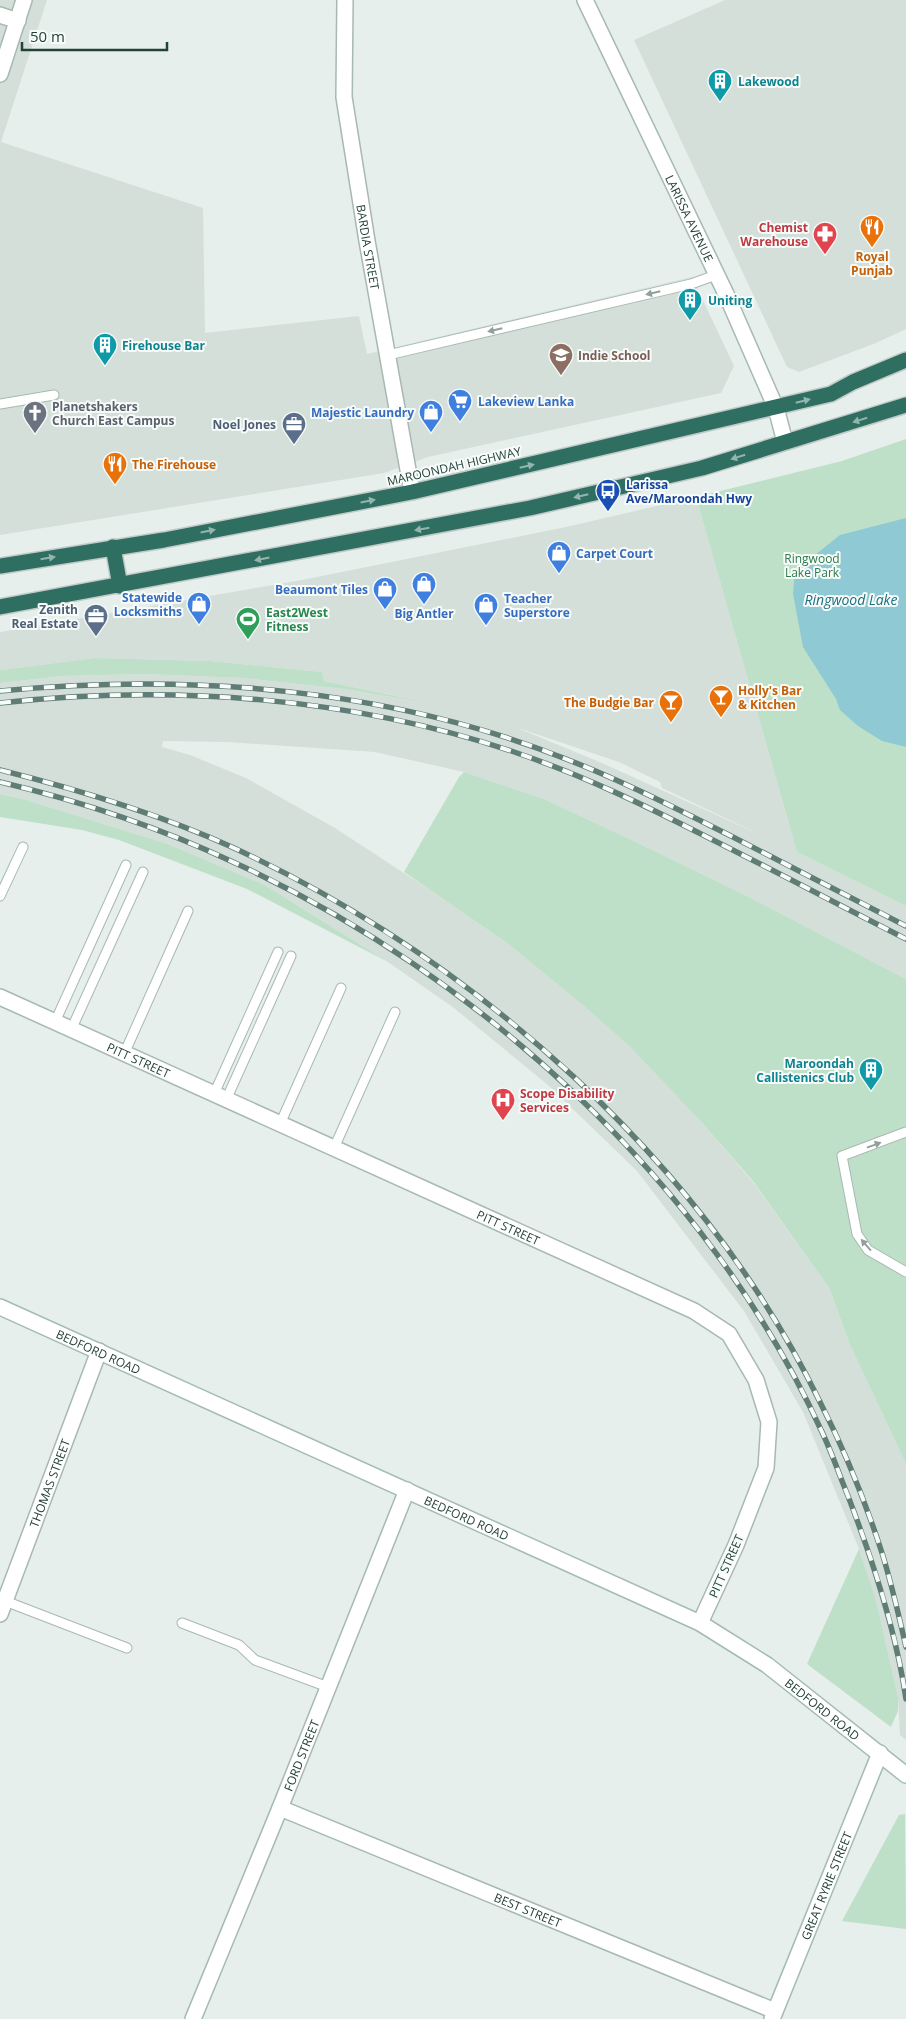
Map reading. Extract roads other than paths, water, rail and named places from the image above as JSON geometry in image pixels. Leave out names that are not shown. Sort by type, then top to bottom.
[{"type":"highway","name":"MAROONDAH HIGHWAY","points":[[0,566],[164,540],[412,492],[831,394],[853,382],[906,360]]},
{"type":"highway","points":[[0,607],[530,508],[702,468],[906,406]]},
{"type":"highway","points":[[113,547],[120,586]]},
{"type":"street","points":[[0,74],[24,0]]},
{"type":"street","name":"BARDIA STREET","points":[[345,0],[344,97],[412,492]]},
{"type":"street","name":"LARISSA AVENUE","points":[[586,0],[716,275],[776,408],[785,442]]},
{"type":"street","points":[[0,15],[18,21]]},
{"type":"street","name":"PITT STREET","points":[[0,997],[694,1311],[729,1334],[756,1380],[768,1422],[766,1468],[736,1544],[700,1623]]},
{"type":"street","name":"BEDFORD ROAD","points":[[0,1307],[700,1623],[767,1665],[906,1775]]},
{"type":"street","name":"THOMAS STREET","points":[[2,1607],[99,1351]]},
{"type":"street","name":"FORD STREET","points":[[193,2019],[280,1808],[407,1490]]},
{"type":"street","name":"GREAT RYRIE STREET","points":[[774,2015],[880,1753]]},
{"type":"street","name":"BEST STREET","points":[[280,1808],[774,2015]]},
{"type":"lane","points":[[388,354],[691,284],[716,275]]},
{"type":"lane","points":[[0,404],[54,395]]},
{"type":"lane","points":[[0,896],[23,847]]},
{"type":"lane","points":[[55,1022],[126,865]]},
{"type":"lane","points":[[71,1030],[143,872]]},
{"type":"lane","points":[[124,1054],[188,911]]},
{"type":"lane","points":[[220,1097],[278,952]]},
{"type":"lane","points":[[220,1097],[291,956]]},
{"type":"lane","points":[[280,1124],[341,988]]},
{"type":"lane","points":[[334,1148],[395,1012]]},
{"type":"lane","points":[[906,1132],[842,1156],[857,1234],[868,1250],[906,1272]]},
{"type":"lane","points":[[2,1607],[127,1648]]},
{"type":"lane","points":[[182,1623],[239,1645],[255,1660],[328,1687]]},
{"type":"water","name":"Ringwood Lake","points":[[906,518],[906,747],[882,741],[858,726],[840,710],[836,699],[803,647],[793,594],[795,571],[840,535]]},
{"type":"railway","points":[[0,691],[144,684],[216,686],[287,692],[359,702],[429,716],[498,735],[566,759],[608,777],[731,836],[906,926]]},
{"type":"railway","points":[[0,703],[65,697],[130,695],[262,700],[327,708],[391,719],[455,734],[517,753],[612,791],[682,824],[906,939]]},
{"type":"railway","points":[[0,770],[60,786],[177,824],[234,848],[324,894],[411,948],[495,1009],[574,1077],[647,1150],[713,1229],[771,1313],[820,1402],[854,1478],[883,1556],[906,1647]]},
{"type":"railway","points":[[0,782],[89,806],[176,837],[233,862],[325,909],[413,964],[498,1026],[577,1096],[651,1172],[717,1254],[774,1341],[822,1432],[857,1521],[875,1571],[890,1622],[906,1699]]},
{"type":"place","name":"Lakewood","points":[[720,102]]},
{"type":"place","name":"Royal Punjab","points":[[872,248]]},
{"type":"place","name":"Chemist Warehouse","points":[[825,255]]},
{"type":"place","name":"Uniting","points":[[690,321]]},
{"type":"place","name":"Firehouse Bar","points":[[105,366]]},
{"type":"place","name":"Indie School","points":[[561,376]]},
{"type":"place","name":"Lakeview Lanka","points":[[460,422]]},
{"type":"place","name":"Majestic Laundry","points":[[431,433]]},
{"type":"place","name":"Planetshakers Church East Campus","points":[[35,434]]},
{"type":"place","name":"Noel Jones","points":[[294,445]]},
{"type":"place","name":"The Firehouse","points":[[115,485]]},
{"type":"place","name":"Larissa Ave/Maroondah Hwy","points":[[608,512]]},
{"type":"place","name":"Carpet Court","points":[[559,574]]},
{"type":"place","name":"Big Antler","points":[[424,605]]},
{"type":"place","name":"Beaumont Tiles","points":[[385,610]]},
{"type":"place","name":"Statewide Locksmiths","points":[[199,625]]},
{"type":"place","name":"Teacher Superstore","points":[[486,626]]},
{"type":"place","name":"Zenith Real Estate","points":[[96,637]]},
{"type":"place","name":"East2West Fitness","points":[[248,640]]},
{"type":"place","name":"Holly's Bar & Kitchen","points":[[721,718]]},
{"type":"place","name":"The Budgie Bar","points":[[671,723]]},
{"type":"place","name":"Maroondah Callistenics Club","points":[[871,1091]]},
{"type":"place","name":"Scope Disability Services","points":[[503,1121]]},
{"type":"park label","name":"Ringwood Lake Park","points":[[812,565]]}]
